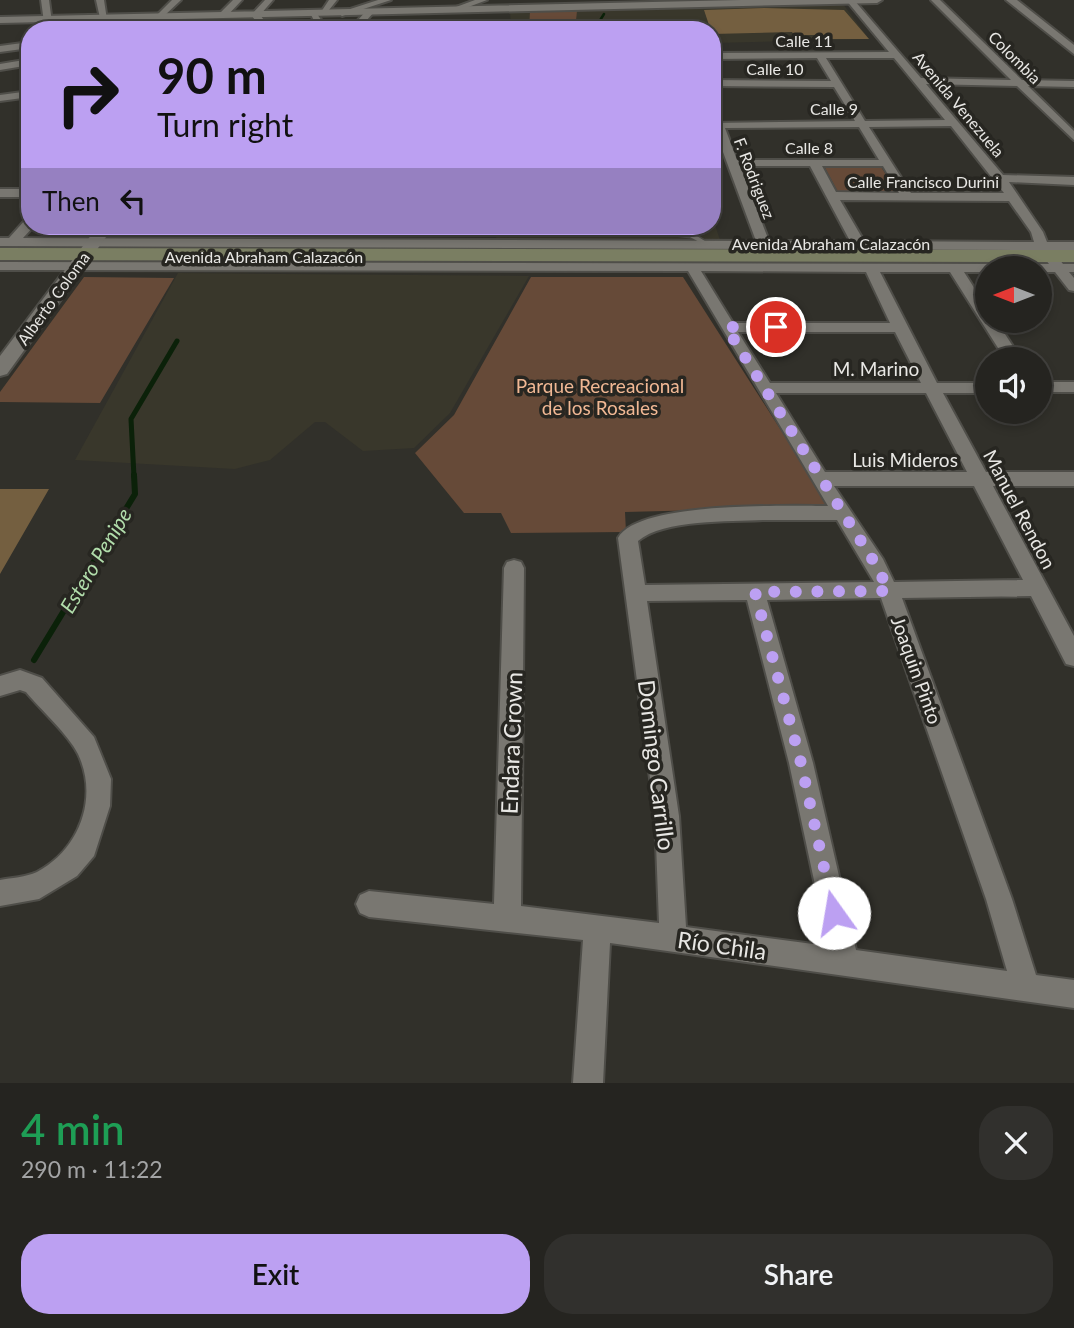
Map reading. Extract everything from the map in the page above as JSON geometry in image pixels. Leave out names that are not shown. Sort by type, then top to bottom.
[{"type":"main road","name":"Avenida Abraham Calazacón","points":[[4,246],[85,255],[1061,254]]},
{"type":"street","points":[[45,0],[48,21]]},
{"type":"street","points":[[160,16],[177,0]]},
{"type":"street","points":[[223,15],[238,0]]},
{"type":"street","points":[[255,15],[270,0]]},
{"type":"street","points":[[317,13],[333,0]]},
{"type":"street","points":[[342,13],[387,0]]},
{"type":"street","points":[[452,10],[483,0]]},
{"type":"street","points":[[58,21],[104,8],[160,16],[209,16],[650,2],[877,0]]},
{"type":"street","name":"Colombia","points":[[935,0],[1074,136]]},
{"type":"street","points":[[1010,0],[1074,51]]},
{"type":"street","points":[[1022,0],[1074,40]]},
{"type":"street","name":"Avenida Venezuela","points":[[850,1],[1061,254],[1074,287]]},
{"type":"street","points":[[362,21],[370,12]]},
{"type":"street","points":[[317,13],[320,21]]},
{"type":"street","points":[[255,15],[260,21]]},
{"type":"street","points":[[160,16],[162,21]]},
{"type":"street","points":[[209,16],[212,21]]},
{"type":"street","points":[[0,20],[21,22]]},
{"type":"street","points":[[0,49],[21,46]]},
{"type":"street","name":"Calle 11","points":[[721,56],[895,55]]},
{"type":"street","points":[[820,56],[907,196]]},
{"type":"street","points":[[0,67],[21,64]]},
{"type":"street","points":[[915,81],[1074,84]]},
{"type":"street","name":"Calle 10","points":[[721,83],[837,84]]},
{"type":"street","points":[[0,98],[21,95]]},
{"type":"street","name":"Calle 9","points":[[721,125],[951,123]]},
{"type":"street","name":"F. Rodriguez","points":[[721,133],[764,243]]},
{"type":"street","name":"Calle 8","points":[[732,163],[886,163]]},
{"type":"street","points":[[814,163],[858,243]]},
{"type":"street","points":[[1000,178],[1074,181]]},
{"type":"street","points":[[0,193],[21,193]]},
{"type":"street","name":"Calle Francisco Durini","points":[[832,196],[1014,197]]},
{"type":"street","points":[[4,246],[21,230]]},
{"type":"street","name":"Alberto Coloma","points":[[0,370],[99,235]]},
{"type":"street","points":[[319,244],[322,235]]},
{"type":"street","points":[[399,244],[401,235]]},
{"type":"street","points":[[484,235],[484,244]]},
{"type":"street","name":"Avenida Abraham Calazacón","points":[[0,266],[85,255],[319,244],[858,243],[1061,254]]},
{"type":"street","name":"Avenida Abraham Calazacón","points":[[85,255],[693,269],[954,267],[1061,254]]},
{"type":"street","points":[[954,267],[975,299]]},
{"type":"street","name":"Manuel Rendon","points":[[872,268],[900,328],[1074,657]]},
{"type":"street","name":"Joaquin Pinto","points":[[693,269],[726,327],[876,565],[889,591],[999,899],[1026,987]]},
{"type":"street","points":[[726,327],[900,328]]},
{"type":"street","points":[[1052,387],[1074,387]]},
{"type":"street","name":"M. Marino","points":[[765,388],[975,388]]},
{"type":"street","name":"Luis Mideros","points":[[820,479],[1074,480]]},
{"type":"street","name":"Domingo Carrillo","points":[[673,939],[667,816],[628,538],[630,533],[639,528],[709,516],[842,513]]},
{"type":"street","name":"Endara Crown","points":[[507,919],[514,568]]},
{"type":"street","points":[[634,593],[1038,588]]},
{"type":"street","points":[[755,592],[801,763],[845,962]]},
{"type":"street","points":[[0,686],[20,680],[34,685],[86,745],[99,779],[98,806],[85,847],[77,857],[68,867],[39,886],[0,893]]},
{"type":"street","name":"Río Chila","points":[[369,904],[597,928],[1074,994]]},
{"type":"street","points":[[588,1083],[597,928]]},
{"type":"lane","points":[[692,235],[705,243]]},
{"type":"shaded area","points":[[843,4],[869,39],[721,43],[721,21],[511,21],[510,10]]},
{"type":"shaded area","points":[[496,235],[718,235],[720,240],[496,240]]},
{"type":"shaded area","points":[[178,273],[529,276],[450,413],[414,448],[363,451],[325,422],[315,422],[270,460],[235,469],[75,460]]},
{"type":"green space","points":[[530,11],[577,11],[576,21],[529,21]]},
{"type":"green space","points":[[880,165],[898,194],[839,194],[824,166]]},
{"type":"green space","points":[[84,277],[174,278],[100,403],[0,402],[0,392]]},
{"type":"green space","name":"Parque Recreacional de los Rosales","points":[[531,277],[683,277],[830,507],[625,512],[626,532],[511,533],[501,513],[464,513],[415,453],[454,415]]},
{"type":"building","points":[[704,10],[844,10],[869,39],[828,39],[825,35],[794,35],[792,32],[721,34],[721,21],[708,21]]},
{"type":"building","points":[[0,489],[49,489],[0,574]]},
{"type":"waterway","name":"Estero Penipe","points":[[600,21],[604,14]]},
{"type":"waterway","name":"Estero Penipe","points":[[134,477],[131,419],[177,341]]},
{"type":"waterway","name":"Estero Penipe","points":[[34,660],[135,494],[134,475]]},
{"type":"route","points":[[776,327],[726,327],[876,565],[889,591],[755,592],[801,763],[834,913]]}]
